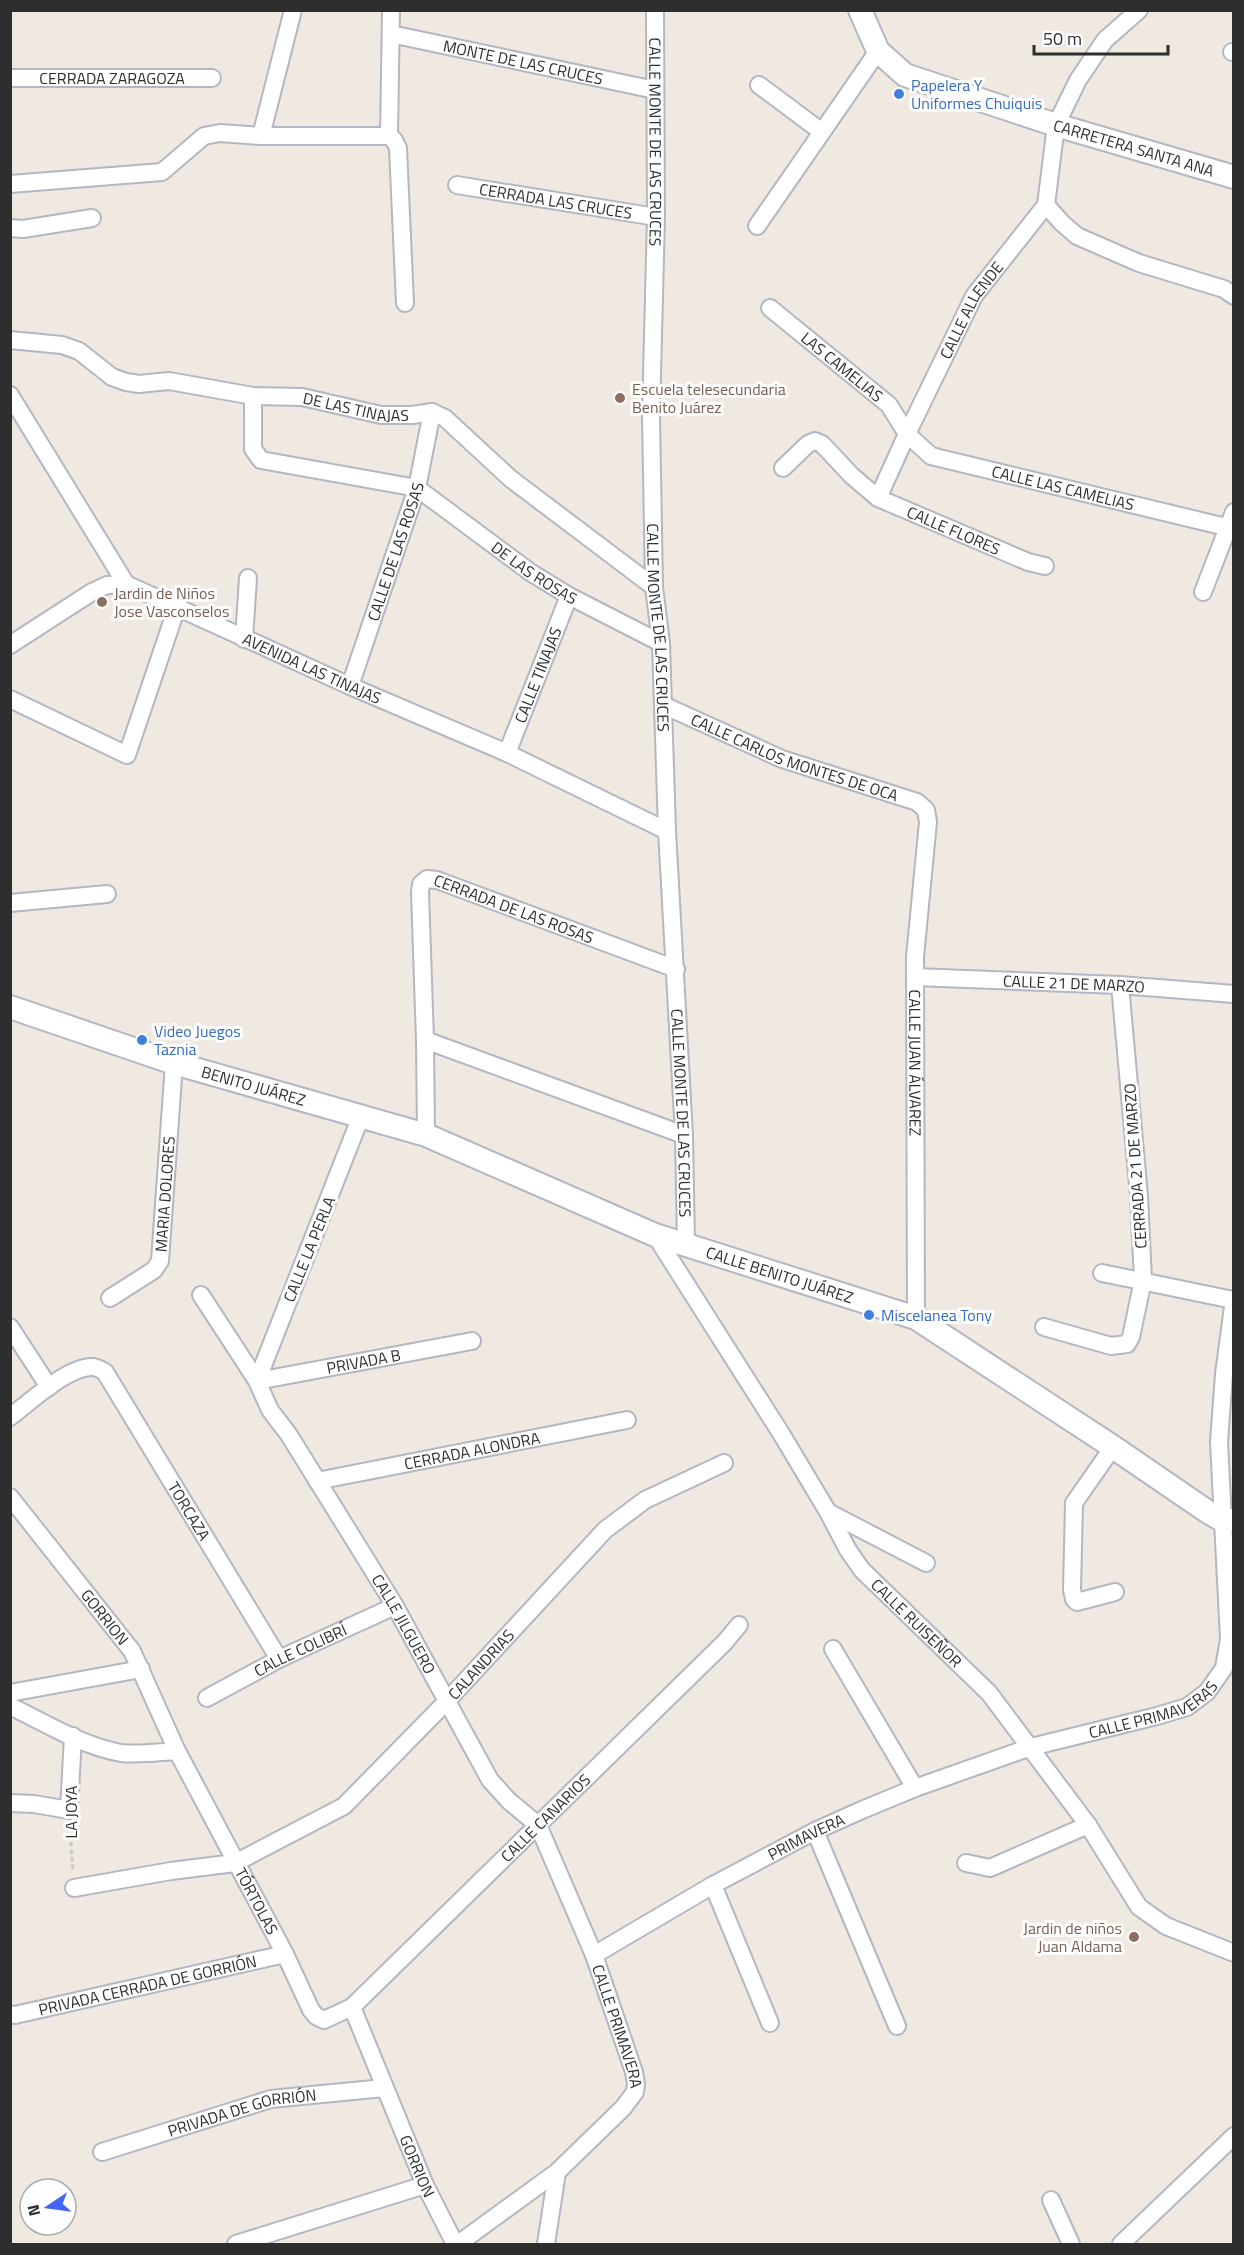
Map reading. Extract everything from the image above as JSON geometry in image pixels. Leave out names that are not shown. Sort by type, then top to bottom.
[{"type":"street","points":[[261,135],[293,10]]},
{"type":"street","points":[[389,136],[391,10]]},
{"type":"street","name":"CALLE MONTE DE LAS CRUCES","points":[[655,10],[656,216],[651,415],[654,587],[661,643],[667,831],[684,1135],[686,1245]]},
{"type":"street","name":"CARRETERA SANTA ANA","points":[[860,10],[878,51],[905,75],[1056,125],[1233,177]]},
{"type":"street","points":[[1139,10],[1097,50],[1078,80],[1056,125],[1046,205],[1062,224],[1077,236],[1139,263],[1224,289],[1233,296]]},
{"type":"street","name":"MONTE DE LAS CRUCES","points":[[390,34],[655,90]]},
{"type":"street","points":[[757,226],[878,51]]},
{"type":"street","name":"CERRADA ZARAGOZA","points":[[10,78],[212,78]]},
{"type":"street","points":[[759,85],[822,132]]},
{"type":"street","points":[[10,184],[162,172],[204,136],[220,133],[389,136],[398,148],[405,303]]},
{"type":"street","name":"CERRADA LAS CRUCES","points":[[457,185],[656,216]]},
{"type":"street","name":"CALLE ALLENDE","points":[[879,498],[907,434],[974,296],[1046,205]]},
{"type":"street","points":[[10,228],[92,218]]},
{"type":"street","name":"LAS CAMELIAS","points":[[770,308],[889,405],[907,434]]},
{"type":"street","name":"DE LAS TINAJAS","points":[[10,340],[62,345],[94,361],[112,377],[126,382],[139,384],[169,381],[253,396],[302,397],[381,415],[412,415],[432,412],[445,418],[511,479],[654,587]]},
{"type":"street","points":[[10,395],[126,584],[107,585],[92,592],[10,645]]},
{"type":"street","points":[[253,396],[253,444],[256,455],[261,460],[417,488]]},
{"type":"street","name":"CALLE DE LAS ROSAS","points":[[350,686],[417,488],[432,412]]},
{"type":"street","name":"CALLE LAS CAMELIAS","points":[[907,434],[931,456],[1230,520]]},
{"type":"street","points":[[783,468],[808,444],[815,441],[822,444],[852,476],[879,498]]},
{"type":"street","name":"DE LAS ROSAS","points":[[417,488],[530,572],[569,596],[661,643]]},
{"type":"street","name":"CALLE FLORES","points":[[879,498],[1028,562],[1045,566]]},
{"type":"street","points":[[1203,592],[1230,520]]},
{"type":"street","points":[[244,639],[248,578]]},
{"type":"street","name":"AVENIDA LAS TINAJAS","points":[[126,584],[244,639],[507,753],[667,831]]},
{"type":"street","name":"CALLE TINAJAS","points":[[507,753],[569,596]]},
{"type":"street","points":[[10,699],[126,755],[177,607]]},
{"type":"street","name":"CALLE CARLOS MONTES DE OCA","points":[[663,705],[782,759],[917,802],[926,810]]},
{"type":"street","name":"CALLE JUAN ÁLVAREZ","points":[[916,1318],[915,978],[928,822],[926,810]]},
{"type":"street","name":"CERRADA DE LAS ROSAS","points":[[426,1135],[420,892],[421,884],[427,879],[437,880],[676,969]]},
{"type":"street","points":[[10,903],[107,894]]},
{"type":"street","name":"CALLE 21 DE MARZO","points":[[915,978],[1120,986],[1233,994]]},
{"type":"street","name":"CERRADA 21 DE MARZO","points":[[1044,1327],[1111,1346],[1127,1344],[1131,1337],[1143,1280],[1139,1196],[1120,986]]},
{"type":"street","name":"BENITO JUÁREZ","points":[[10,1007],[174,1063],[362,1116]]},
{"type":"street","points":[[425,1040],[684,1135]]},
{"type":"street","name":"MARIA DOLORES","points":[[110,1298],[154,1270],[160,1261],[174,1063]]},
{"type":"street","name":"CALLE BENITO JUÁREZ","points":[[362,1116],[426,1135],[655,1235],[916,1318],[1113,1446],[1208,1512],[1228,1520]]},
{"type":"street","name":"CALLE LA PERLA","points":[[257,1382],[362,1116]]},
{"type":"street","name":"CALLE RUISEÑOR","points":[[655,1235],[782,1435],[848,1550],[862,1570],[989,1693],[1088,1826],[1139,1907],[1166,1926],[1233,1953]]},
{"type":"street","points":[[1102,1273],[1233,1300],[1219,1442],[1228,1520]]},
{"type":"street","name":"CALLE JILGUERO","points":[[201,1296],[257,1382],[270,1410],[289,1435],[395,1606],[490,1780],[509,1801],[537,1825],[594,1955]]},
{"type":"street","points":[[10,1417],[49,1387],[11,1328]]},
{"type":"street","name":"PRIVADA B","points":[[257,1382],[472,1341]]},
{"type":"street","name":"TORCAZA","points":[[49,1387],[75,1371],[90,1366],[105,1372],[279,1659]]},
{"type":"street","name":"CERRADA ALONDRA","points":[[317,1481],[627,1420]]},
{"type":"street","points":[[1113,1446],[1074,1503],[1072,1590],[1077,1602],[1115,1592]]},
{"type":"street","name":"CALANDRIAS","points":[[236,1863],[344,1806],[447,1701],[605,1530],[645,1500],[724,1463]]},
{"type":"street","name":"GORRION","points":[[10,1497],[132,1651],[177,1751]]},
{"type":"street","points":[[828,1512],[926,1563]]},
{"type":"street","name":"CALLE PRIMAVERAS","points":[[1031,1747],[1187,1707],[1207,1692],[1224,1668],[1229,1640],[1228,1520]]},
{"type":"street","name":"CALLE COLIBRÍ","points":[[207,1698],[279,1659],[395,1606]]},
{"type":"street","name":"CALLE CANARIOS","points":[[352,2007],[725,1642],[739,1625]]},
{"type":"street","points":[[833,1649],[915,1788]]},
{"type":"street","points":[[10,1693],[141,1669]]},
{"type":"street","points":[[10,1706],[73,1736],[124,1753],[177,1751]]},
{"type":"street","name":"LA JOYA","points":[[69,1810],[73,1736]]},
{"type":"street","name":"PRIMAVERA","points":[[594,1955],[712,1885],[815,1831],[915,1788],[1031,1747]]},
{"type":"street","name":"TÓRTOLAS","points":[[177,1751],[316,2016],[324,2020],[352,2007]]},
{"type":"street","points":[[10,1803],[34,1804],[69,1810]]},
{"type":"street","points":[[966,1863],[990,1868],[1088,1826]]},
{"type":"street","points":[[815,1831],[897,2026]]},
{"type":"street","points":[[74,1888],[171,1871],[236,1863]]},
{"type":"street","points":[[712,1885],[770,2024]]},
{"type":"street","name":"PRIVADA CERRADA DE GORRIÓN","points":[[10,2014],[15,2015],[285,1954]]},
{"type":"street","name":"CALLE PRIMAVERA","points":[[456,2244],[557,2172],[623,2108],[635,2092],[634,2072],[594,1955]]},
{"type":"street","name":"GORRION","points":[[352,2007],[425,2186],[456,2244]]},
{"type":"street","name":"PRIVADA DE GORRIÓN","points":[[102,2152],[271,2099],[384,2088]]},
{"type":"street","points":[[1121,2244],[1233,2136]]},
{"type":"street","points":[[546,2244],[557,2172]]},
{"type":"street","points":[[236,2244],[425,2186]]},
{"type":"street","points":[[1051,2200],[1071,2244]]},
{"type":"path","name":"LA JOYA","points":[[69,1810],[74,1888]]},
{"type":"place","name":"Papelera Y Uniformes Chuiquis","points":[[899,94]]},
{"type":"place","name":"Escuela telesecundaria Benito Juárez","points":[[620,398]]},
{"type":"place","name":"Jardin de Niños Jose Vasconselos","points":[[102,602]]},
{"type":"place","name":"Video Juegos Taznia","points":[[142,1040]]},
{"type":"place","name":"Miscelanea Tony","points":[[869,1315]]},
{"type":"place","name":"Jardin de niños Juan Aldama","points":[[1134,1937]]}]
